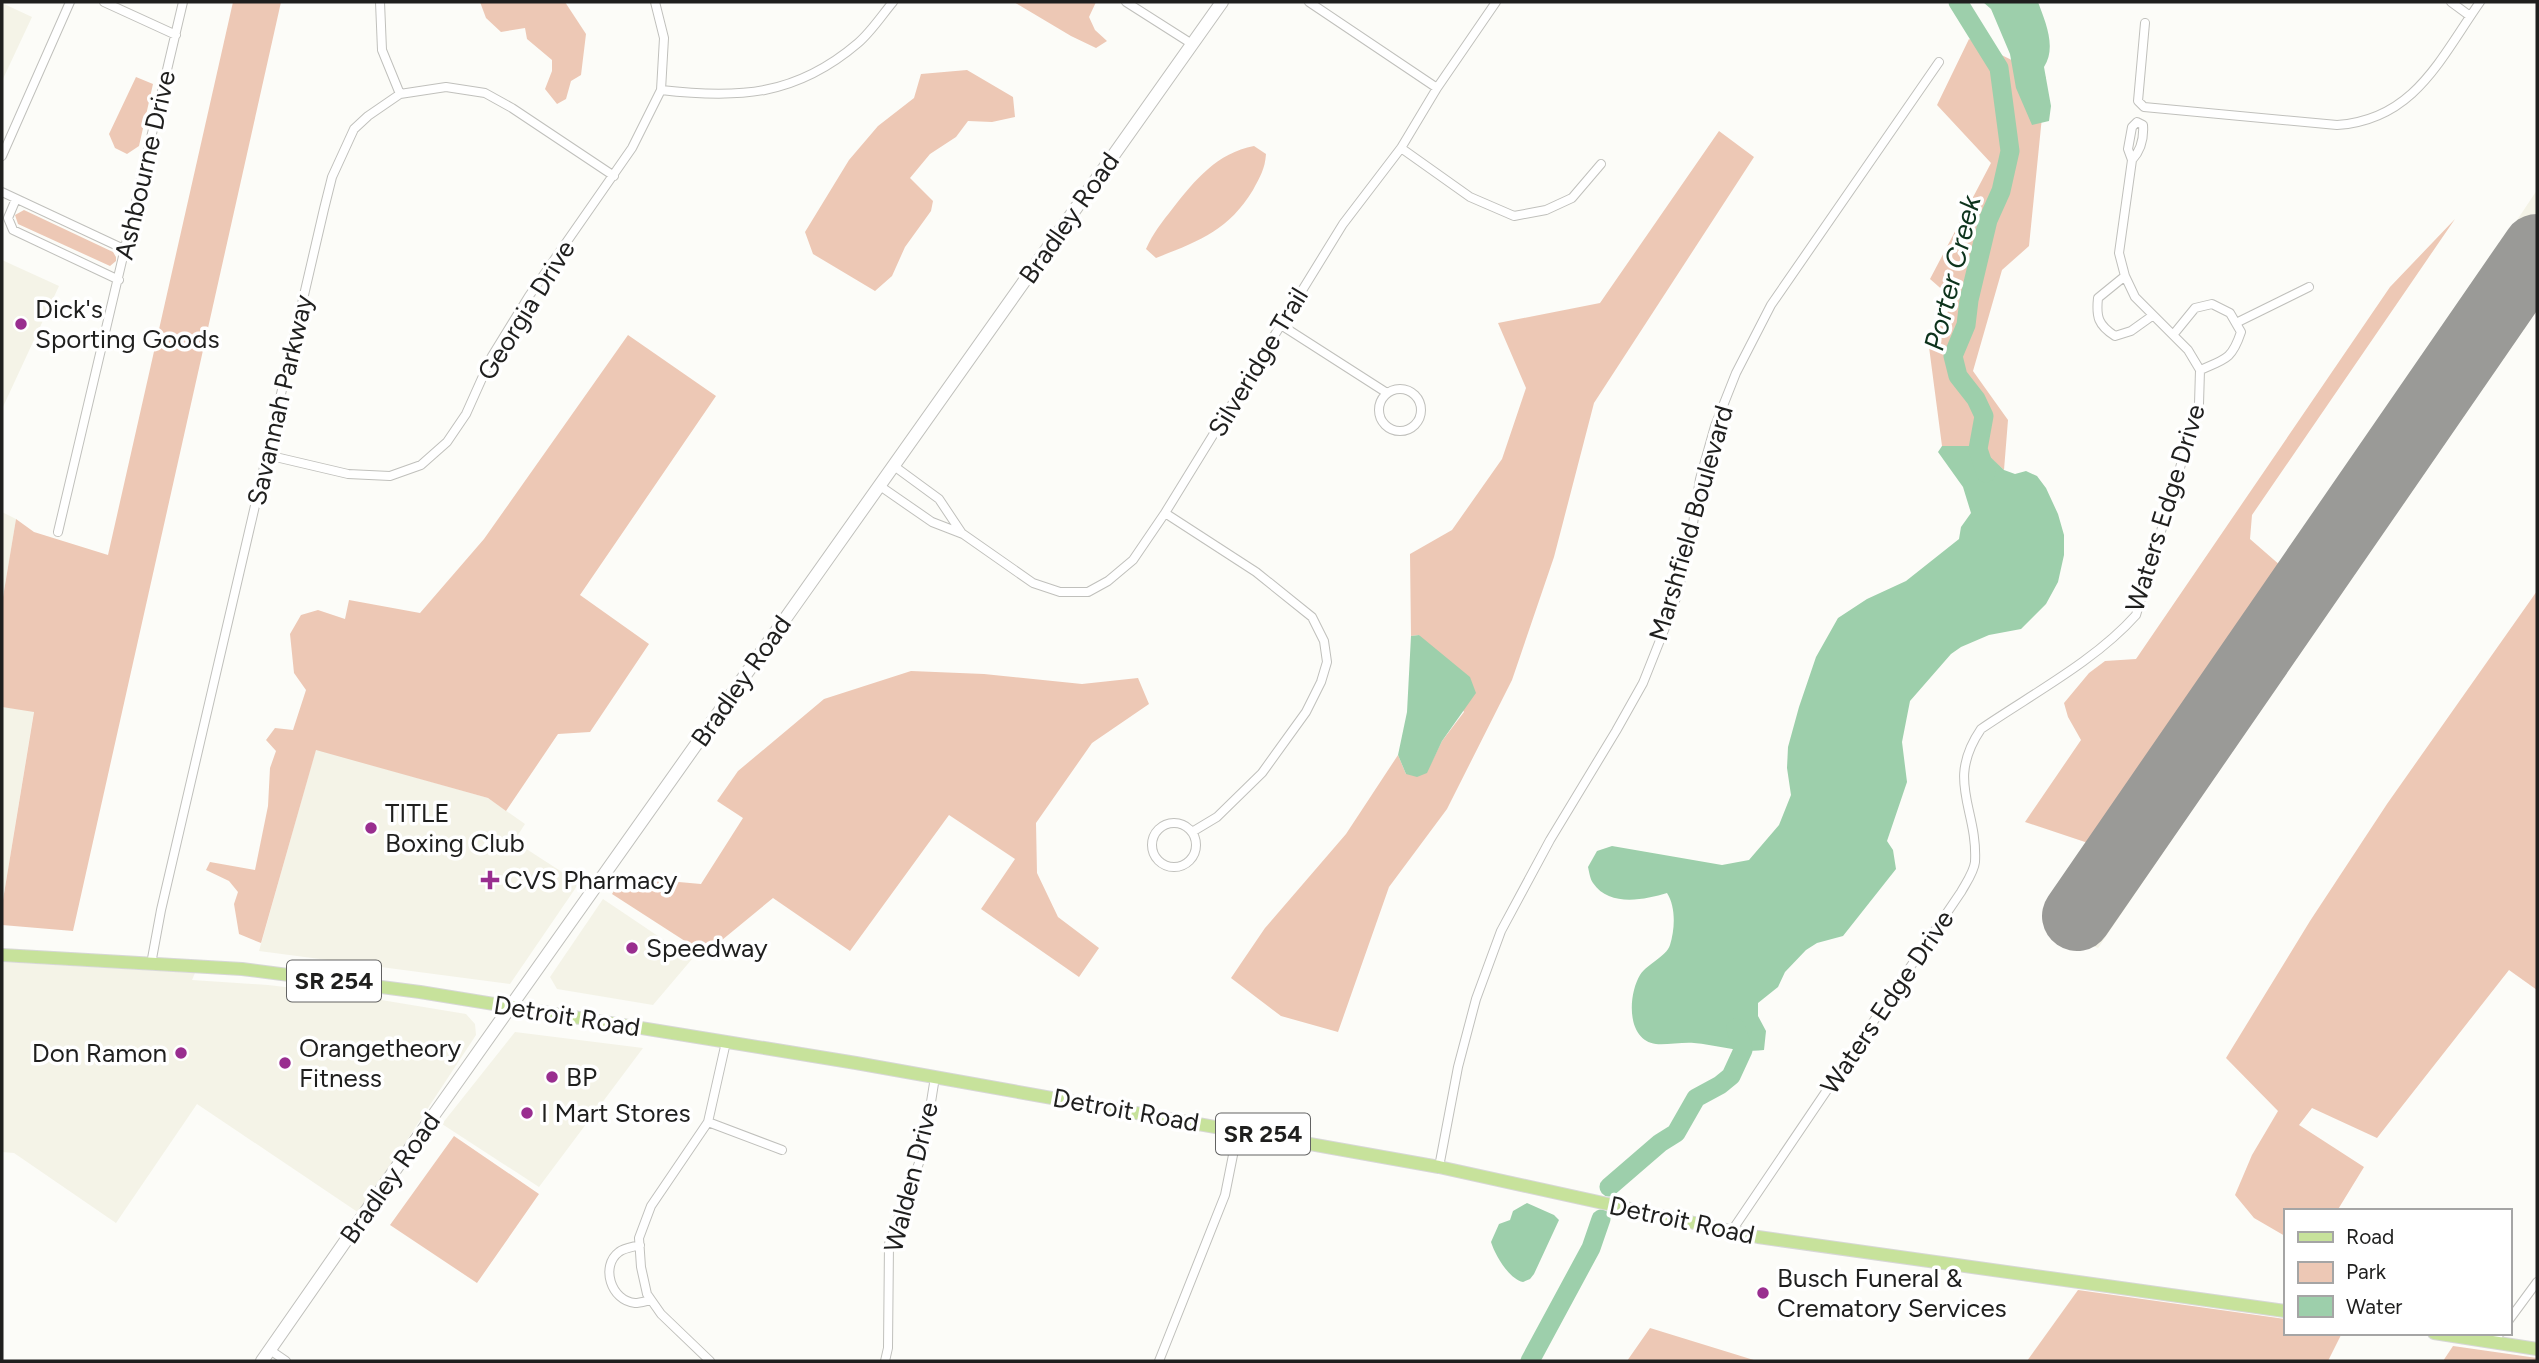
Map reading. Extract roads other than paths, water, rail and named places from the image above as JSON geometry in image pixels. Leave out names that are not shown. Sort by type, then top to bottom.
[{"type":"main road","name":"Detroit Road","points":[[2,955],[299,976],[510,1007],[935,1077],[1439,1167],[1731,1232],[1838,1250],[2284,1311]]},
{"type":"main road","points":[[2459,1335],[2497,1338],[2537,1349]]},
{"type":"street","points":[[2,156],[70,2]]},
{"type":"street","points":[[104,2],[176,35]]},
{"type":"street","name":"Ashbourne Drive","points":[[58,532],[183,2]]},
{"type":"street","points":[[380,2],[382,50],[400,94]]},
{"type":"street","name":"Georgia Drive","points":[[267,455],[348,474],[390,476],[421,465],[447,442],[466,414],[492,356],[529,296],[632,148],[661,90],[664,38],[654,2]]},
{"type":"street","points":[[661,90],[710,96],[760,92],[817,73],[860,41],[893,2]]},
{"type":"street","points":[[1126,2],[1192,44]]},
{"type":"street","name":"Bradley Road","points":[[262,1361],[1222,2]]},
{"type":"street","points":[[1309,2],[1437,88]]},
{"type":"street","name":"Silveridge Trail","points":[[880,486],[932,522],[963,534],[1032,583],[1060,592],[1088,592],[1108,581],[1133,560],[1166,513],[1343,224],[1401,148],[1437,88],[1496,2]]},
{"type":"street","points":[[2451,2],[2470,16]]},
{"type":"street","points":[[2145,23],[2138,101],[2140,105],[2337,125],[2357,124],[2383,114],[2408,99],[2427,78],[2480,2]]},
{"type":"street","name":"Marshfield Boulevard","points":[[1439,1167],[1458,1067],[1476,999],[1501,931],[1550,840],[1643,683],[1674,605],[1689,549],[1700,479],[1715,425],[1736,373],[1771,305],[1939,62]]},
{"type":"street","name":"Savannah Parkway","points":[[151,964],[161,911],[332,177],[354,129],[400,94],[446,87],[485,93],[614,176]]},
{"type":"street","points":[[1401,148],[1470,197],[1514,216],[1546,210],[1572,198],[1601,163]]},
{"type":"street","name":"Waters Edge Drive","points":[[1731,1232],[1961,892],[1975,865],[1963,786],[1964,765],[1969,746],[1980,729],[2092,654],[2119,634],[2136,615],[2199,404],[2200,370],[2188,350],[2135,297],[2125,276],[2119,253],[2132,160]]},
{"type":"street","points":[[2,192],[126,250]]},
{"type":"street","points":[[16,199],[8,218],[9,226],[13,230],[119,280]]},
{"type":"street","points":[[2125,276],[2098,298],[2096,316],[2102,328],[2115,336],[2131,331],[2152,316]]},
{"type":"street","points":[[2236,323],[2308,287]]},
{"type":"street","points":[[2173,335],[2195,309],[2212,304],[2230,313],[2241,332],[2235,350],[2224,360],[2200,370]]},
{"type":"street","points":[[1281,325],[1387,393],[1400,389],[1413,394],[1421,413],[1415,425],[1402,431],[1384,424],[1378,411],[1382,398],[1387,393]]},
{"type":"street","name":"Silveridge Trail","points":[[894,466],[939,499],[963,534]]},
{"type":"street","points":[[1166,513],[1256,572],[1312,617],[1324,641],[1326,662],[1321,682],[1306,712],[1262,774],[1217,817],[1192,832]]},
{"type":"street","points":[[1174,823],[1187,827],[1192,832],[1197,846],[1191,860],[1178,867],[1170,867],[1157,860],[1153,853],[1152,839],[1160,828],[1174,823]]},
{"type":"street","points":[[710,1361],[661,1314],[647,1294],[641,1267],[639,1238],[652,1206],[708,1122],[726,1042]]},
{"type":"street","name":"Walden Drive","points":[[885,1361],[888,1349],[889,1244],[923,1152],[935,1077]]},
{"type":"street","points":[[708,1122],[782,1150]]},
{"type":"street","points":[[1159,1361],[1224,1195],[1238,1130]]},
{"type":"street","points":[[640,1245],[621,1250],[615,1255],[609,1265],[609,1274],[612,1288],[620,1297],[636,1303],[651,1300]]},
{"type":"street","points":[[2511,1317],[2537,1282]]},
{"type":"street","points":[[270,1350],[286,1361]]},
{"type":"water","points":[[1983,2],[2038,2],[2050,43],[2044,67],[2051,106],[2049,121],[2032,125],[2016,88],[2010,54],[1991,9]]},
{"type":"water","points":[[1942,446],[1972,446],[1984,451],[2004,470],[2015,474],[2026,471],[2037,476],[2058,514],[2064,535],[2064,555],[2058,582],[2046,604],[2021,629],[1989,635],[1961,647],[1951,654],[1910,701],[1902,742],[1907,782],[1887,841],[1893,850],[1896,869],[1843,936],[1817,943],[1806,950],[1785,972],[1778,987],[1758,1003],[1758,1016],[1766,1031],[1764,1050],[1738,1050],[1694,1043],[1656,1044],[1646,1041],[1639,1034],[1632,1016],[1633,994],[1640,975],[1665,953],[1670,945],[1674,918],[1670,899],[1667,893],[1627,900],[1608,896],[1593,883],[1588,867],[1597,851],[1612,846],[1722,865],[1749,860],[1779,825],[1791,795],[1787,768],[1788,747],[1799,707],[1816,657],[1838,618],[1867,599],[1906,581],[1959,539],[1961,527],[1971,513],[1963,487],[1938,452]]},
{"type":"water","points":[[1419,635],[1470,677],[1476,693],[1442,741],[1427,773],[1417,777],[1406,774],[1398,755],[1407,712],[1411,636]]},
{"type":"water","points":[[1527,1203],[1559,1220],[1534,1274],[1523,1282],[1513,1276],[1499,1260],[1491,1242],[1499,1224],[1510,1220],[1513,1211]]},
{"type":"waterway","name":"Porter Creek","points":[[1958,2],[1999,68],[2010,151],[2001,191],[1988,220],[1969,300],[1966,325],[1953,356],[1958,376],[1976,399],[1984,416],[1978,449],[1986,473]]},
{"type":"waterway","name":"Porter Creek","points":[[1609,1187],[1660,1143],[1676,1133],[1696,1098],[1731,1076],[1743,1050],[1736,1028]]},
{"type":"waterway","name":"Porter Creek","points":[[1530,1361],[1591,1248],[1601,1219]]},
{"type":"place","name":"Dick's Sporting Goods","points":[[21,324]]},
{"type":"place","name":"TITLE Boxing Club","points":[[371,828]]},
{"type":"place","name":"CVS Pharmacy","points":[[490,880]]},
{"type":"place","name":"Speedway","points":[[632,948]]},
{"type":"place","name":"Don Ramon","points":[[181,1053]]},
{"type":"place","name":"Orangetheory Fitness","points":[[285,1063]]},
{"type":"place","name":"BP","points":[[552,1077]]},
{"type":"place","name":"I Mart Stores","points":[[527,1113]]},
{"type":"place","name":"Busch Funeral & Crematory Services","points":[[1763,1293]]}]
